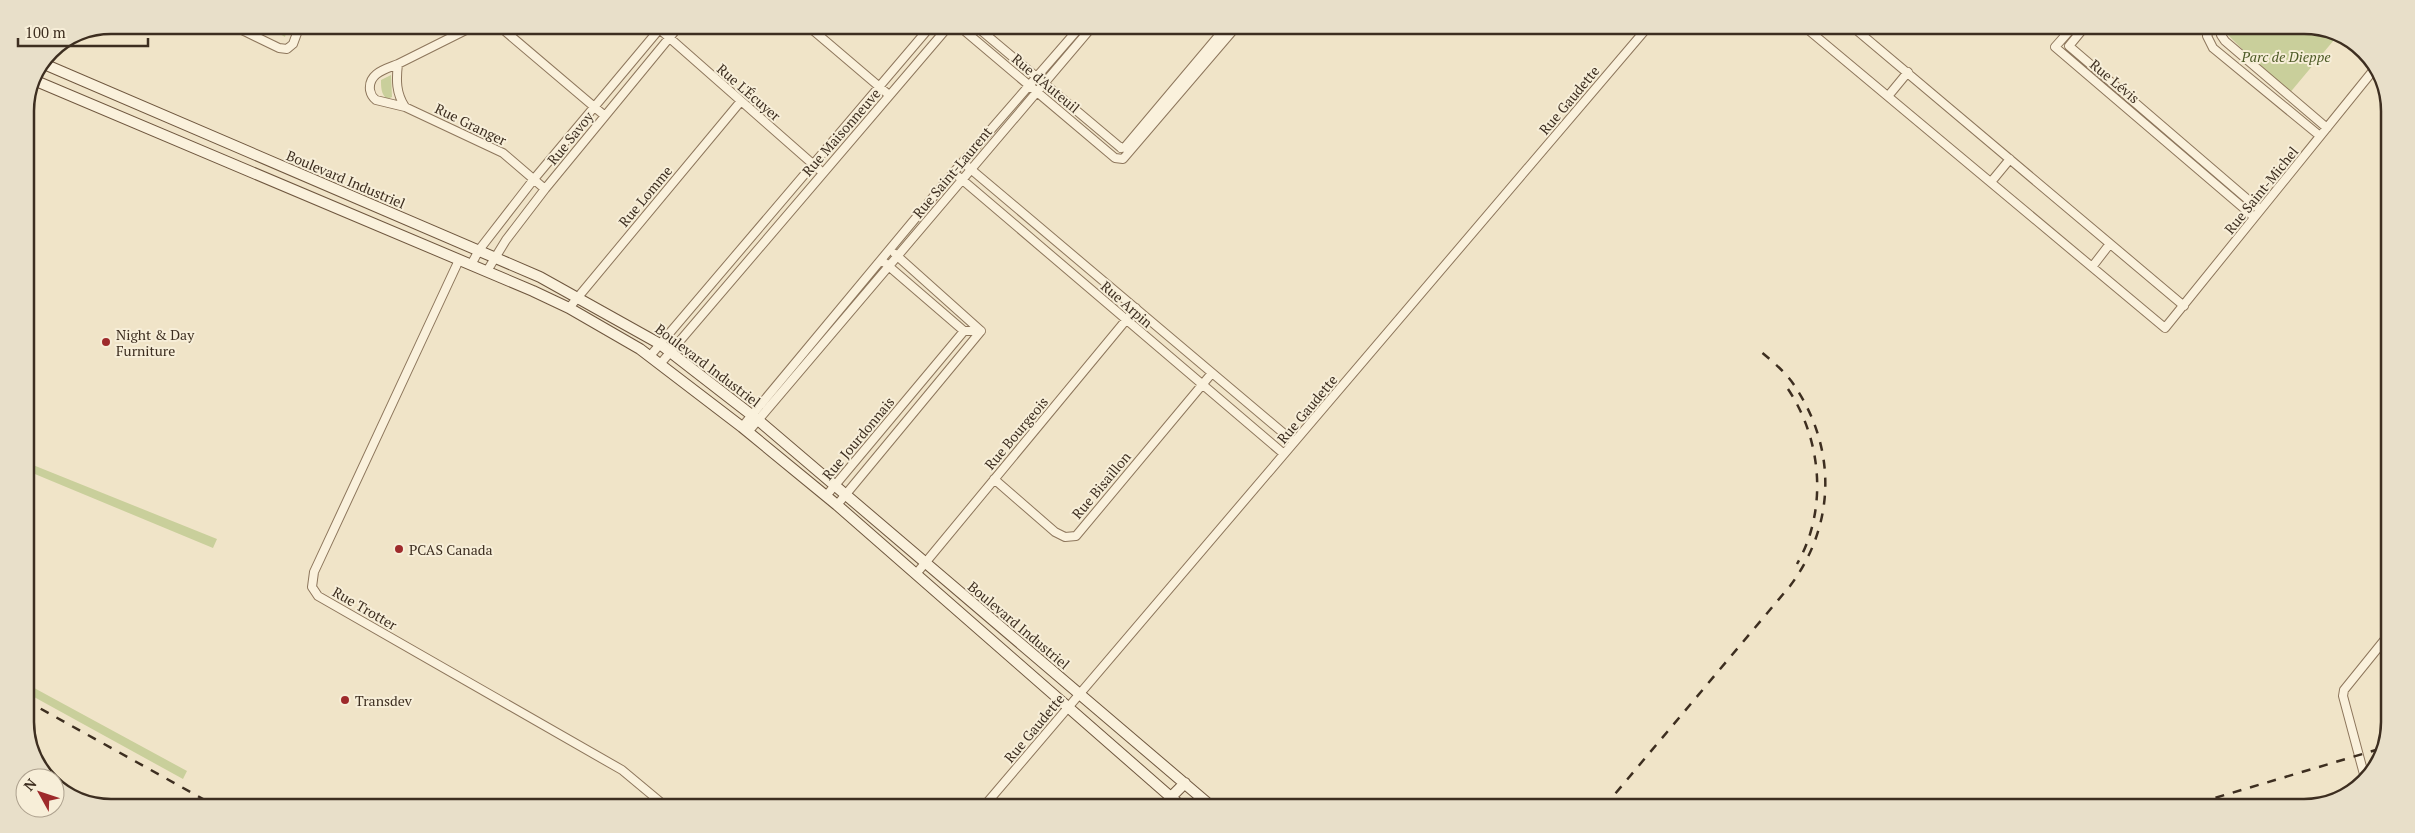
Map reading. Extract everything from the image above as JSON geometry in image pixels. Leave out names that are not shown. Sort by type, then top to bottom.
[{"type":"street","points":[[255,34],[279,48],[287,49],[293,44],[297,34]]},
{"type":"street","name":"Rue Granger","points":[[458,34],[374,76],[370,82],[373,98],[405,106],[503,153],[545,189]]},
{"type":"street","points":[[509,34],[605,116]]},
{"type":"street","name":"Rue Savoy","points":[[471,264],[479,250],[534,179],[653,34]]},
{"type":"street","name":"Rue L'Écuyer","points":[[666,34],[823,173]]},
{"type":"street","name":"Rue Savoy","points":[[487,271],[494,258],[545,189],[672,34]]},
{"type":"street","points":[[817,34],[889,95]]},
{"type":"street","name":"Rue Maisonneuve","points":[[650,356],[924,34]]},
{"type":"street","name":"Rue Maisonneuve","points":[[660,362],[942,34]]},
{"type":"street","name":"Rue d'Auteuil","points":[[968,34],[1119,158]]},
{"type":"street","name":"Rue d'Auteuil","points":[[985,34],[1121,148]]},
{"type":"street","name":"Rue Saint-Laurent","points":[[745,429],[824,327],[880,259],[1074,34]]},
{"type":"street","name":"Rue Saint-Laurent","points":[[754,418],[832,333],[1086,34]]},
{"type":"street","points":[[1119,158],[1221,39],[1223,34]]},
{"type":"street","points":[[1119,158],[1121,148],[1125,147],[1227,34]]},
{"type":"street","name":"Rue Gaudette","points":[[990,799],[1642,34]]},
{"type":"street","points":[[1817,34],[2092,266],[2109,245]]},
{"type":"street","points":[[1861,34],[2109,245],[2184,306]]},
{"type":"street","points":[[2055,47],[2067,34]]},
{"type":"street","points":[[2055,47],[2068,46],[2079,34]]},
{"type":"street","points":[[2208,34],[2214,48],[2320,136]]},
{"type":"street","points":[[2223,34],[2225,41],[2327,128]]},
{"type":"street","name":"Rue Lévis","points":[[2068,46],[2260,210]]},
{"type":"street","name":"Rue Lévis","points":[[2055,47],[2254,217]]},
{"type":"street","points":[[398,64],[397,90],[405,106]]},
{"type":"street","name":"Boulevard Industriel","points":[[49,66],[540,277],[578,296],[660,344],[754,418],[1203,799]]},
{"type":"street","points":[[1889,95],[1908,72]]},
{"type":"street","name":"Rue Saint-Michel","points":[[2092,266],[2165,328],[2371,73]]},
{"type":"street","name":"Boulevard Industriel","points":[[39,82],[487,271],[569,308],[660,362],[837,505],[1172,799]]},
{"type":"street","name":"Rue Lomme","points":[[569,308],[741,101]]},
{"type":"street","points":[[2158,134],[2164,127]]},
{"type":"street","points":[[1991,182],[2010,159]]},
{"type":"street","name":"Rue Arpin","points":[[962,162],[1294,442]]},
{"type":"street","name":"Rue Arpin","points":[[954,172],[1284,454]]},
{"type":"street","points":[[743,246],[753,254]]},
{"type":"street","points":[[889,249],[980,331]]},
{"type":"street","points":[[880,259],[964,331],[980,331]]},
{"type":"street","name":"Rue Trotter","points":[[459,260],[314,572],[312,587],[318,596],[622,770],[657,799]]},
{"type":"street","name":"Rue Bourgeois","points":[[916,574],[1136,308]]},
{"type":"street","points":[[824,327],[832,333]]},
{"type":"street","name":"Rue Jourdonnais","points":[[826,496],[964,331]]},
{"type":"street","name":"Rue Jourdonnais","points":[[837,505],[980,331]]},
{"type":"street","name":"Rue Bisaillon","points":[[994,479],[1055,532],[1065,537],[1076,536],[1212,373]]},
{"type":"street","name":"Rue Jourdonnais","points":[[909,397],[919,406]]},
{"type":"street","points":[[2363,771],[2343,696],[2344,690],[2381,644]]},
{"type":"street","points":[[1170,797],[1185,783]]},
{"type":"green space","name":"Parc de Dieppe","points":[[2227,34],[2315,34],[2334,40],[2288,95]]},
{"type":"green space","points":[[391,75],[392,97],[387,99],[382,93],[381,80]]},
{"type":"green space","points":[[34,465],[217,539],[213,548],[34,474]]},
{"type":"green space","points":[[34,688],[187,771],[183,779],[34,697]]},
{"type":"railway","points":[[1611,799],[1790,586],[1805,563],[1816,539],[1822,514],[1825,488],[1824,463],[1819,437],[1809,412],[1796,388],[1788,377],[1759,350]]},
{"type":"railway","points":[[1788,389],[1808,430],[1817,475],[1817,498],[1813,521],[1807,543],[1797,564]]},
{"type":"railway","points":[[34,705],[203,799]]},
{"type":"railway","points":[[2211,799],[2376,750]]},
{"type":"place","name":"Night & Day Furniture","points":[[106,342]]},
{"type":"place","name":"PCAS Canada","points":[[399,549]]},
{"type":"place","name":"Transdev","points":[[345,700]]}]
